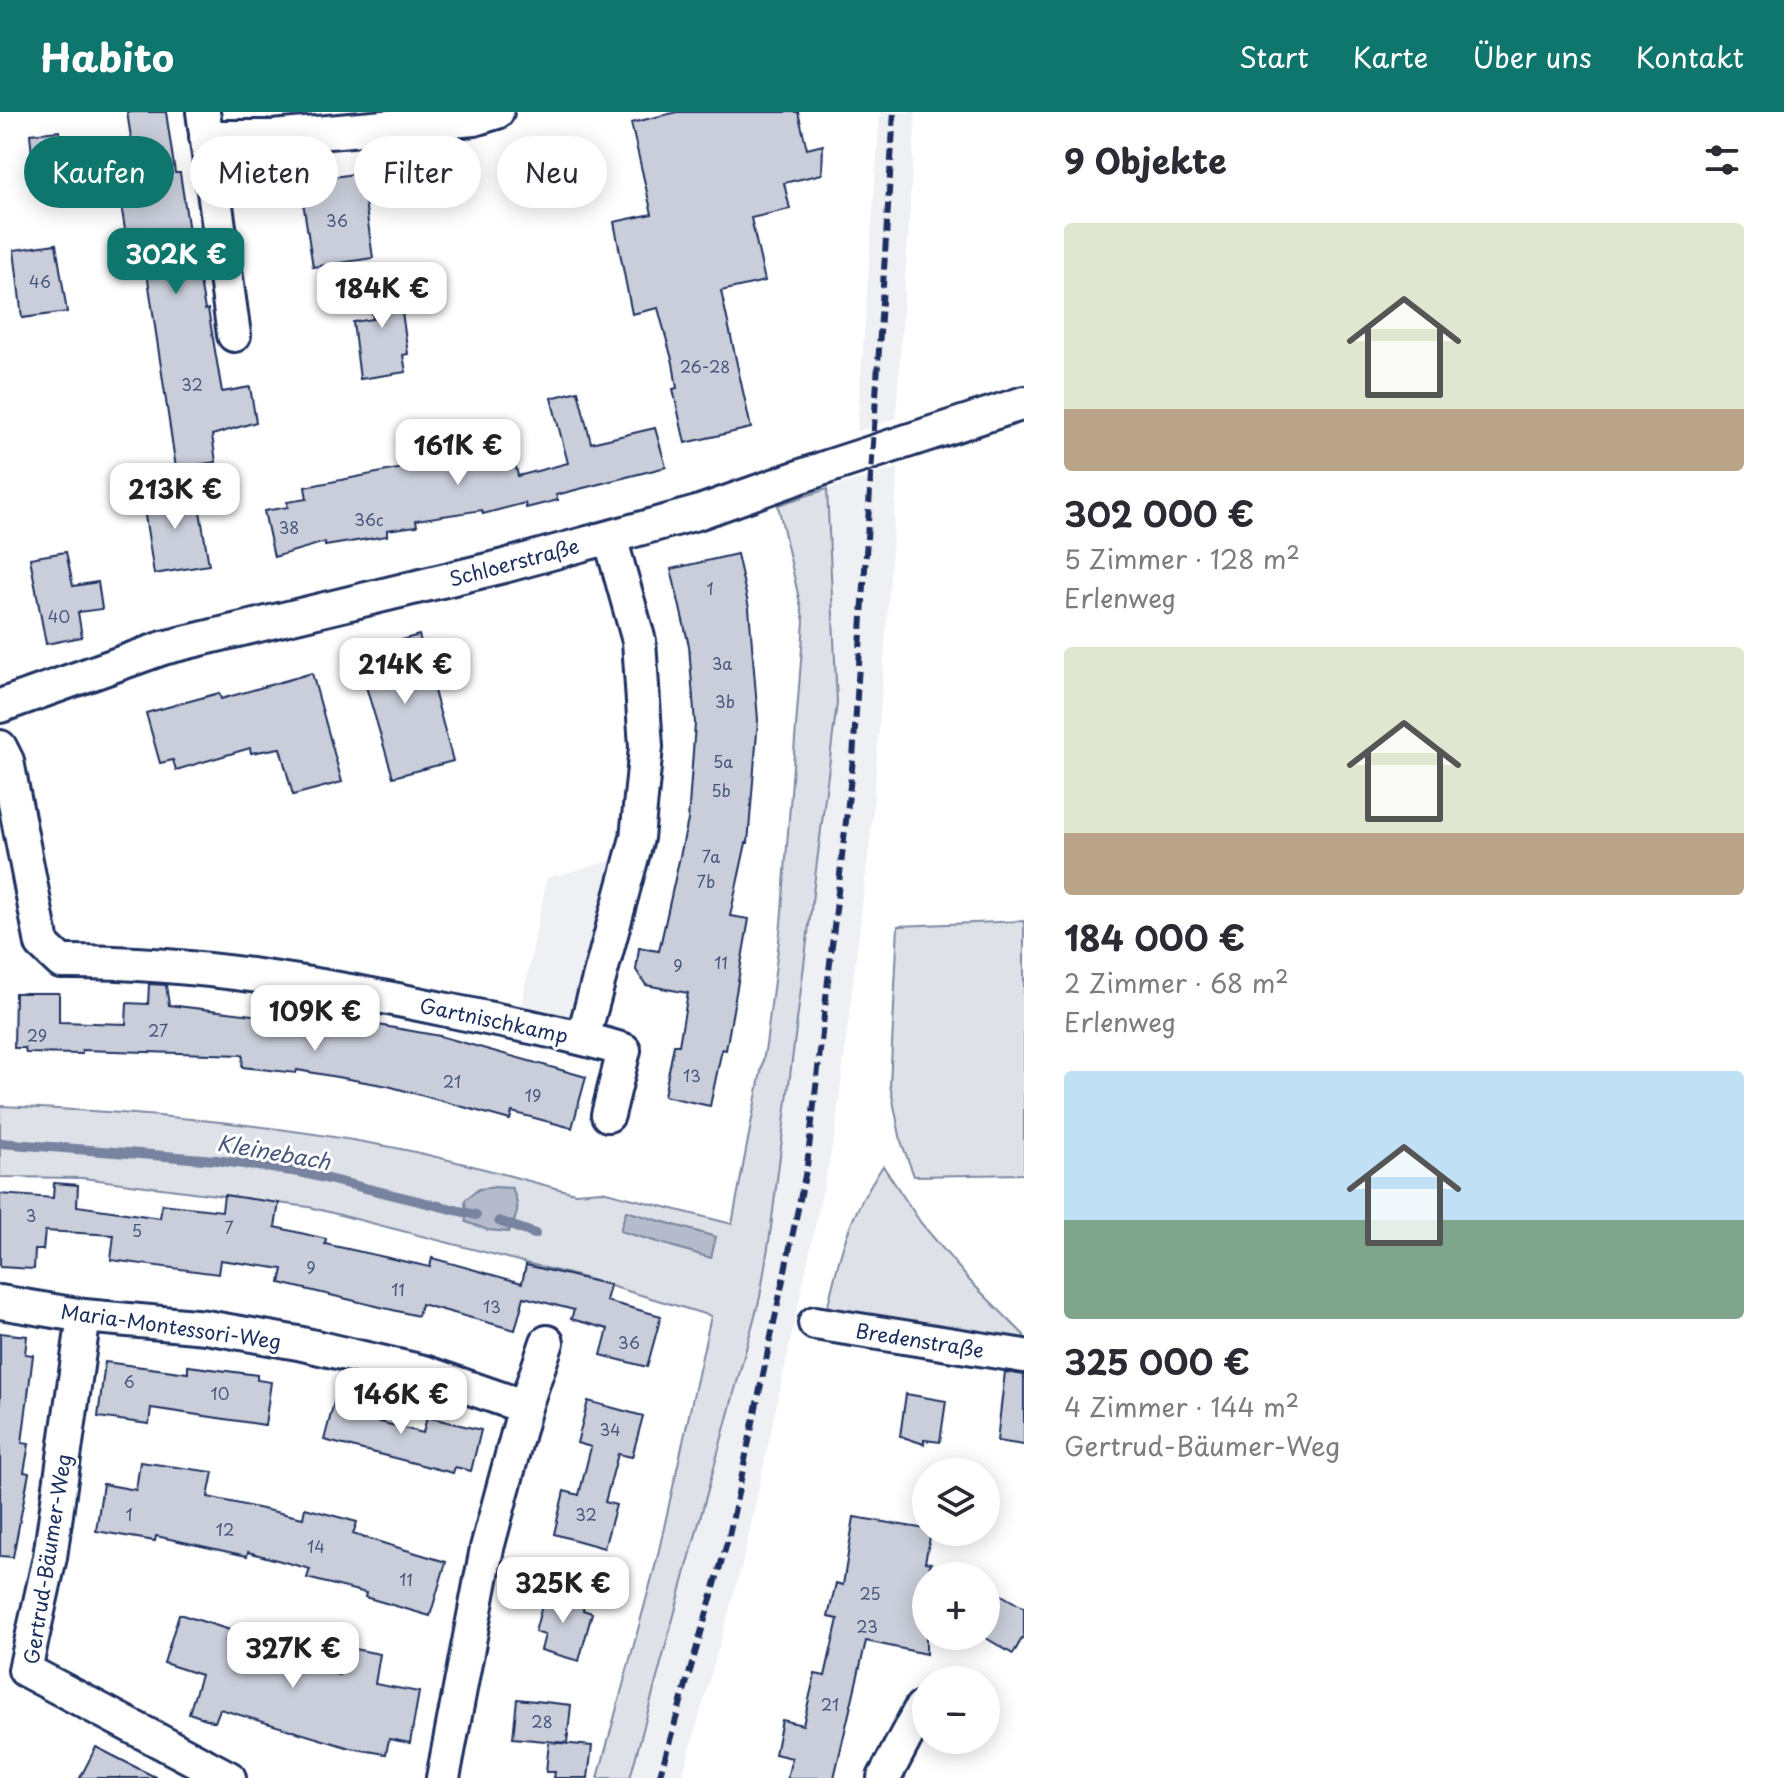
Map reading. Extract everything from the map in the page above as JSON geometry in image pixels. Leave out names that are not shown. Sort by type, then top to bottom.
[{"type":"street","points":[[234,335],[204,124],[272,137],[474,119],[497,112]]},
{"type":"street","name":"Schloerstraße","points":[[0,706],[163,648],[504,566],[697,513],[1024,403]]},
{"type":"street","name":"Gartnischkamp","points":[[583,1038],[637,838],[646,747],[639,641],[610,537]]},
{"type":"street","name":"Gartnischkamp","points":[[0,747],[7,761],[42,944],[61,962],[209,969],[386,997],[583,1038],[624,1050],[608,1115]]},
{"type":"street","name":"Maria-Montessori-Weg","points":[[0,1302],[84,1316],[206,1327],[298,1343],[424,1372],[525,1407]]},
{"type":"street","name":"Gertrud-Bäumer-Weg","points":[[84,1316],[50,1557],[25,1670],[229,1778]]},
{"type":"street","name":"Bredenstraße","points":[[815,1323],[1024,1356]]},
{"type":"street","points":[[443,1778],[487,1548],[525,1407],[547,1342]]},
{"type":"street","points":[[884,1778],[912,1725]]},
{"type":"shaded area","points":[[880,112],[916,112],[896,418],[857,432]]},
{"type":"shaded area","points":[[898,468],[872,822],[835,1134],[743,1561],[682,1778],[630,1778],[760,1297],[770,1235],[837,703],[827,489]]},
{"type":"shaded area","points":[[827,489],[837,703],[760,1297],[630,1778],[598,1778],[657,1559],[711,1316],[577,1276],[309,1207],[83,1178],[0,1177],[0,1106],[194,1119],[290,1130],[434,1156],[575,1193],[602,1191],[732,1224],[766,1045],[781,924],[804,621],[778,505]]},
{"type":"shaded area","points":[[611,861],[570,1019],[521,1006],[547,878]]},
{"type":"shaded area","points":[[1024,921],[1024,1174],[914,1176],[901,1141],[890,1085],[898,926]]},
{"type":"shaded area","points":[[883,1166],[921,1223],[970,1281],[1024,1335],[1024,1346],[826,1314],[853,1219]]},
{"type":"water","points":[[512,1188],[516,1200],[516,1215],[508,1232],[488,1230],[466,1222],[465,1200],[479,1189]]},
{"type":"water","points":[[626,1211],[716,1237],[711,1258],[620,1231]]},
{"type":"building","points":[[127,112],[166,112],[170,136],[131,136]]},
{"type":"building","points":[[677,112],[798,112],[807,149],[823,145],[822,174],[784,183],[790,209],[751,218],[765,281],[721,291],[751,428],[685,443],[673,389],[677,388],[673,363],[658,308],[632,314],[614,222],[652,214],[631,123]]},
{"type":"building","points":[[59,131],[60,136],[30,136]]},
{"type":"building","points":[[174,166],[175,173],[180,173],[196,277],[199,276],[205,310],[208,309],[222,392],[250,387],[256,422],[212,435],[216,462],[176,468],[145,259],[130,261],[122,208],[174,208]]},
{"type":"building","points":[[354,174],[354,208],[366,208],[373,258],[313,267],[304,208],[338,208],[338,176]]},
{"type":"building","points":[[56,244],[67,312],[22,318],[14,250]]},
{"type":"building","points":[[396,270],[408,354],[403,355],[406,372],[360,379],[353,322],[373,319],[367,274]]},
{"type":"building","points":[[578,391],[591,443],[655,428],[666,467],[556,495],[558,500],[526,508],[525,503],[483,514],[482,510],[416,520],[417,526],[387,530],[387,536],[325,546],[325,542],[274,557],[264,511],[288,507],[287,502],[307,499],[305,487],[408,467],[407,461],[453,454],[455,465],[512,450],[518,476],[568,463],[551,398]]},
{"type":"building","points":[[196,487],[209,565],[154,574],[142,496]]},
{"type":"building","points":[[66,552],[73,586],[98,582],[102,609],[78,612],[82,637],[46,644],[30,558]]},
{"type":"building","points":[[737,554],[749,608],[758,720],[748,843],[730,916],[749,919],[726,1050],[722,1049],[710,1106],[664,1096],[674,1045],[679,1045],[688,993],[646,985],[636,970],[639,948],[659,951],[688,820],[695,724],[689,646],[671,569]]},
{"type":"building","points":[[419,635],[453,761],[393,777],[356,653]]},
{"type":"building","points":[[312,673],[342,782],[293,795],[280,748],[251,753],[250,748],[176,770],[173,760],[160,763],[146,713],[219,693],[221,699]]},
{"type":"building","points":[[149,984],[166,985],[169,1005],[337,1025],[338,1018],[440,1036],[586,1077],[572,1128],[512,1112],[510,1120],[388,1086],[297,1070],[296,1073],[242,1067],[243,1055],[82,1050],[82,1054],[26,1053],[25,1048],[14,1048],[15,993],[59,993],[59,1022],[126,1024],[127,1003],[148,1004]]},
{"type":"building","points":[[54,1183],[78,1185],[77,1206],[160,1218],[162,1204],[222,1211],[224,1195],[279,1203],[275,1227],[326,1239],[325,1244],[430,1267],[432,1258],[522,1283],[526,1265],[610,1285],[606,1301],[661,1316],[647,1367],[601,1355],[608,1329],[571,1319],[574,1310],[524,1297],[515,1330],[421,1304],[418,1316],[280,1283],[283,1269],[220,1260],[218,1274],[111,1260],[114,1235],[45,1231],[43,1250],[35,1250],[34,1269],[0,1267],[0,1194],[53,1198]]},
{"type":"building","points":[[0,1333],[27,1336],[25,1354],[33,1355],[22,1443],[29,1444],[24,1472],[29,1473],[13,1557],[0,1556]]},
{"type":"building","points":[[105,1362],[188,1373],[188,1366],[257,1375],[257,1380],[271,1382],[265,1425],[151,1408],[149,1424],[98,1417]]},
{"type":"building","points":[[1005,1372],[1024,1375],[1024,1445],[997,1441]]},
{"type":"building","points":[[337,1391],[380,1403],[376,1421],[423,1433],[427,1417],[481,1430],[471,1471],[455,1467],[453,1473],[324,1440]]},
{"type":"building","points":[[906,1394],[946,1401],[940,1442],[924,1440],[924,1444],[900,1436]]},
{"type":"building","points":[[588,1401],[643,1416],[632,1457],[618,1454],[605,1502],[616,1505],[604,1548],[554,1534],[564,1491],[579,1495],[591,1447],[577,1443]]},
{"type":"building","points":[[140,1462],[213,1472],[208,1497],[303,1518],[305,1508],[357,1522],[353,1534],[446,1562],[430,1616],[365,1597],[366,1593],[307,1578],[310,1569],[248,1552],[247,1556],[156,1536],[155,1541],[96,1531],[103,1484],[136,1490]]},
{"type":"building","points":[[854,1517],[912,1527],[912,1546],[928,1546],[925,1562],[912,1562],[912,1650],[926,1650],[926,1654],[866,1641],[834,1778],[787,1778],[792,1758],[775,1754],[782,1720],[803,1725],[815,1674],[825,1676],[838,1619],[828,1617],[836,1583],[843,1585]]},
{"type":"building","points":[[546,1590],[585,1600],[583,1610],[592,1613],[579,1661],[541,1650],[545,1635],[535,1632]]},
{"type":"building","points":[[1000,1594],[1024,1608],[1024,1635],[1013,1654],[1000,1646]]},
{"type":"building","points":[[179,1614],[230,1630],[226,1641],[339,1675],[344,1647],[380,1654],[375,1684],[419,1692],[410,1743],[389,1739],[386,1754],[350,1748],[220,1709],[215,1722],[189,1713],[201,1675],[164,1663]]},
{"type":"building","points":[[517,1699],[571,1705],[567,1743],[513,1738]]},
{"type":"building","points":[[549,1742],[592,1746],[588,1778],[554,1778],[555,1772],[546,1772]]},
{"type":"building","points":[[96,1747],[157,1778],[80,1778]]},
{"type":"waterway","name":"Kleinebach","points":[[0,1143],[216,1160],[299,1172],[476,1215]]},
{"type":"waterway","name":"Kleinebach","points":[[499,1221],[535,1234]]},
{"type":"railway","points":[[659,1778],[729,1536],[807,1166],[853,759],[894,112]]}]
